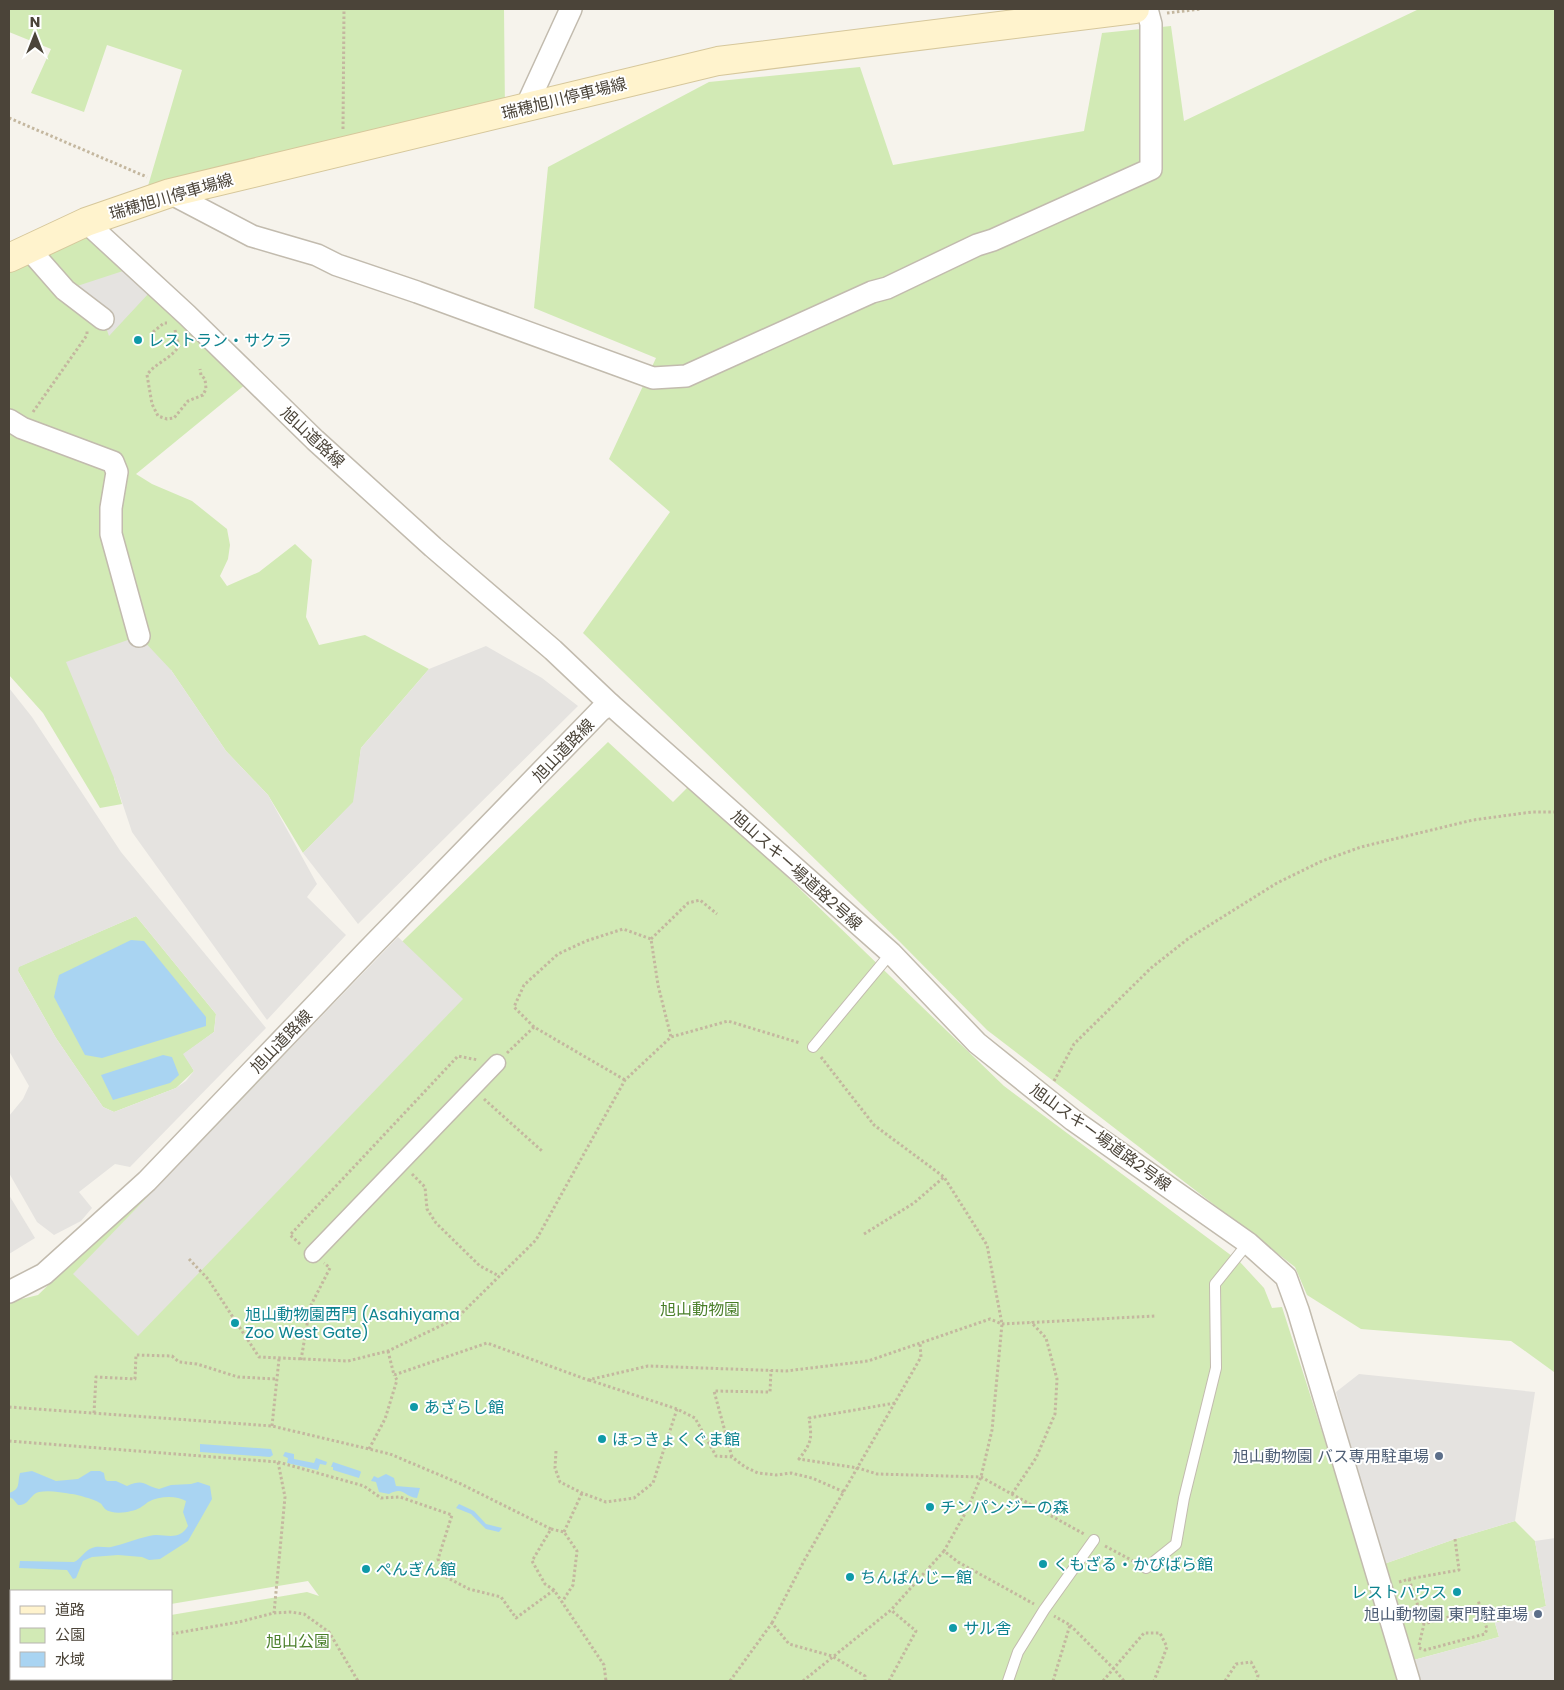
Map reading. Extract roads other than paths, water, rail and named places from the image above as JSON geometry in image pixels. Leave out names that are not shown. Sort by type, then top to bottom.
[{"type":"main road","name":"瑞穂旭川停車場線","points":[[19,253],[86,222],[170,193],[718,61],[1135,9]]},
{"type":"street","points":[[526,107],[571,9]]},
{"type":"street","points":[[170,193],[252,236],[317,255],[337,265],[417,292],[653,378],[686,376],[1151,169],[1151,24],[1147,9]]},
{"type":"street","name":"旭山道路線","points":[[9,1292],[44,1274],[147,1181],[391,926],[600,711],[610,704],[553,650],[433,547],[315,440],[187,315],[86,222]]},
{"type":"street","points":[[19,253],[103,319]]},
{"type":"street","points":[[15,424],[113,462],[117,472],[111,508],[111,534],[140,636]]},
{"type":"street","name":"旭山スキー場道路2号線","points":[[610,704],[891,953],[977,1042],[1073,1120],[1248,1243],[1286,1277],[1298,1310],[1410,1681]]},
{"type":"street","points":[[313,1254],[497,1063]]},
{"type":"lane","points":[[813,1047],[891,953]]},
{"type":"lane","points":[[1146,1568],[1176,1544],[1184,1498],[1216,1368],[1215,1284],[1248,1243]]},
{"type":"lane","points":[[1008,1681],[1018,1652],[1044,1610],[1094,1540]]},
{"type":"water","points":[[131,940],[144,941],[206,1017],[206,1026],[102,1058],[85,1055],[54,997],[59,975]]},
{"type":"water","points":[[163,1055],[172,1057],[179,1075],[170,1083],[113,1100],[101,1075]]},
{"type":"water","points":[[200,1444],[271,1449],[273,1455],[270,1457],[200,1452]]},
{"type":"water","points":[[285,1452],[294,1454],[294,1459],[314,1463],[316,1458],[327,1462],[326,1465],[320,1464],[318,1470],[287,1463],[288,1458],[283,1456]]},
{"type":"water","points":[[333,1462],[360,1471],[359,1478],[333,1470],[333,1467],[331,1467]]},
{"type":"water","points":[[32,1471],[56,1481],[78,1479],[91,1471],[100,1471],[104,1473],[107,1481],[116,1481],[127,1486],[144,1483],[159,1489],[171,1485],[198,1482],[210,1486],[212,1499],[188,1541],[160,1559],[149,1560],[142,1557],[118,1555],[92,1557],[83,1561],[76,1578],[73,1579],[67,1570],[19,1568],[20,1561],[74,1562],[94,1547],[111,1547],[154,1535],[175,1536],[184,1531],[188,1526],[183,1512],[186,1501],[172,1497],[162,1497],[148,1502],[136,1510],[118,1513],[108,1511],[100,1503],[86,1497],[46,1491],[36,1493],[25,1504],[18,1505],[9,1497],[9,1493],[17,1488],[20,1473]]},
{"type":"water","points":[[386,1474],[394,1478],[396,1486],[420,1488],[417,1498],[401,1491],[389,1494],[379,1492],[376,1482],[371,1481],[374,1476],[378,1478]]},
{"type":"water","points":[[459,1504],[474,1511],[486,1524],[502,1528],[499,1532],[486,1529],[471,1514],[456,1508]]},
{"type":"place","name":"レストラン・サクラ","points":[[138,340]]},
{"type":"place","name":"旭山動物園西門 (Asahiyama Zoo West Gate)","points":[[235,1323]]},
{"type":"place","name":"あざらし館","points":[[414,1407]]},
{"type":"place","name":"ほっきょくぐま館","points":[[602,1439]]},
{"type":"place","name":"旭山動物園 バス専用駐車場","points":[[1439,1456]]},
{"type":"place","name":"チンパンジーの森","points":[[930,1507]]},
{"type":"place","name":"くもざる・かぴばら館","points":[[1043,1564]]},
{"type":"place","name":"ぺんぎん館","points":[[366,1569]]},
{"type":"place","name":"ちんぱんじー館","points":[[850,1577]]},
{"type":"place","name":"レストハウス","points":[[1457,1592]]},
{"type":"place","name":"旭山動物園 東門駐車場","points":[[1538,1614]]},
{"type":"place","name":"サル舎","points":[[953,1628]]},
{"type":"park label","name":"旭山動物園","points":[[700,1309]]},
{"type":"park label","name":"旭山公園","points":[[298,1641]]}]
